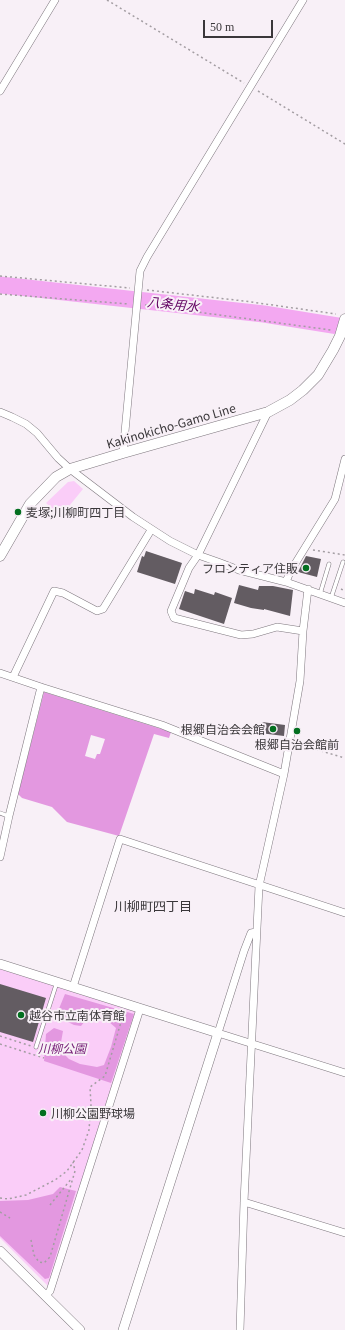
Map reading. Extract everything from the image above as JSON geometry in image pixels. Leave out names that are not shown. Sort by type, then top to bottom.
[{"type":"main road","name":"Kakinokicho-Gamo Line","points":[[0,556],[30,504],[56,478],[70,469],[268,412],[290,400],[318,375],[327,361],[342,335],[341,317]]},
{"type":"street","points":[[0,91],[55,0]]},
{"type":"street","points":[[123,453],[140,271],[147,257],[303,0]]},
{"type":"street","points":[[0,412],[26,424],[37,433],[58,458],[70,469],[151,530],[198,555],[239,570],[308,589],[345,603]]},
{"type":"street","points":[[268,412],[198,555],[189,568],[171,611],[174,618],[241,635],[253,634],[277,627],[303,631]]},
{"type":"street","points":[[286,582],[290,572],[335,499],[345,459]]},
{"type":"street","points":[[13,677],[54,591],[62,593],[98,611],[102,609],[151,530]]},
{"type":"street","points":[[240,1330],[244,1202],[259,886],[290,742],[300,681],[303,631],[308,589]]},
{"type":"street","points":[[0,673],[162,724],[284,774]]},
{"type":"street","points":[[0,857],[41,687]]},
{"type":"street","points":[[73,987],[120,839],[259,886],[345,913]]},
{"type":"street","points":[[123,1330],[244,951],[251,933],[256,932]]},
{"type":"street","points":[[0,964],[345,1073]]},
{"type":"street","points":[[46,1295],[50,1291],[140,1009]]},
{"type":"street","points":[[244,1202],[345,1234]]},
{"type":"street","points":[[0,1251],[80,1330]]},
{"type":"lane","points":[[331,598],[343,562]]},
{"type":"lane","points":[[320,594],[329,564]]},
{"type":"lane","points":[[0,813],[9,816]]},
{"type":"lane","points":[[36,1047],[57,982]]},
{"type":"path","points":[[107,0],[345,144]]},
{"type":"path","points":[[0,276],[244,301],[341,317]]},
{"type":"path","points":[[0,294],[136,304],[342,335]]},
{"type":"path","points":[[312,550],[345,555]]},
{"type":"path","points":[[343,584],[341,590],[345,591]]},
{"type":"path","points":[[290,742],[345,758]]},
{"type":"path","points":[[0,1198],[8,1199],[26,1196],[55,1180],[67,1171],[82,1150],[89,1130],[91,1105],[90,1087],[105,1076],[126,1004]]},
{"type":"path","points":[[0,1036],[36,1047]]},
{"type":"path","points":[[0,1044],[44,1058]]},
{"type":"path","points":[[31,1240],[34,1255],[39,1262],[44,1263],[50,1257],[75,1171],[73,1162]]},
{"type":"path","points":[[50,1206],[73,1176]]},
{"type":"path","points":[[0,1212],[10,1218]]},
{"type":"green space","points":[[74,481],[83,489],[61,516],[46,503],[68,482]]},
{"type":"green space","name":"川柳公園","points":[[0,967],[140,1009],[49,1287],[0,1238]]},
{"type":"shaded area","points":[[44,692],[171,732],[169,738],[154,734],[119,836],[67,822],[52,807],[22,798],[18,794]],"holes":[[[91,735],[105,739],[100,754],[97,754],[95,759],[85,756]]]},
{"type":"shaded area","points":[[65,994],[134,1014],[111,1083],[44,1061],[46,1034],[54,1028],[63,1031],[60,1048],[62,1052],[69,1059],[80,1064],[97,1067],[104,1065],[111,1047],[116,1028],[108,1021],[89,1016],[81,1026],[74,1025],[56,1016]]},
{"type":"shaded area","points":[[60,1187],[76,1191],[49,1278],[45,1279],[0,1236],[0,1201],[28,1200],[53,1194]]},
{"type":"building","points":[[146,551],[182,563],[175,584],[137,572],[142,556],[144,557]]},
{"type":"building","points":[[306,556],[321,559],[317,577],[298,572]]},
{"type":"building","points":[[239,585],[258,590],[259,586],[273,586],[293,590],[290,616],[234,603]]},
{"type":"building","points":[[195,589],[214,595],[215,592],[232,598],[224,624],[179,609],[185,591],[194,594]]},
{"type":"building","name":"根郷自治会会館","points":[[262,722],[285,725],[284,736],[260,733]]},
{"type":"building","name":"越谷市立南体育館","points":[[0,984],[46,998],[33,1042],[0,1032]]},
{"type":"waterway","name":"八条用水","points":[[0,285],[264,314],[345,327]]},
{"type":"place","name":"麦塚;川柳町四丁目","points":[[18,512]]},
{"type":"place","name":"フロンティア住販","points":[[306,568]]},
{"type":"place","name":"根郷自治会会館","points":[[273,729]]},
{"type":"place","name":"根郷自治会館前","points":[[297,731]]},
{"type":"place","name":"越谷市立南体育館","points":[[21,1015]]},
{"type":"place","name":"川柳公園野球場","points":[[43,1113]]},
{"type":"district","name":"川柳町四丁目","points":[[153,906]]}]
